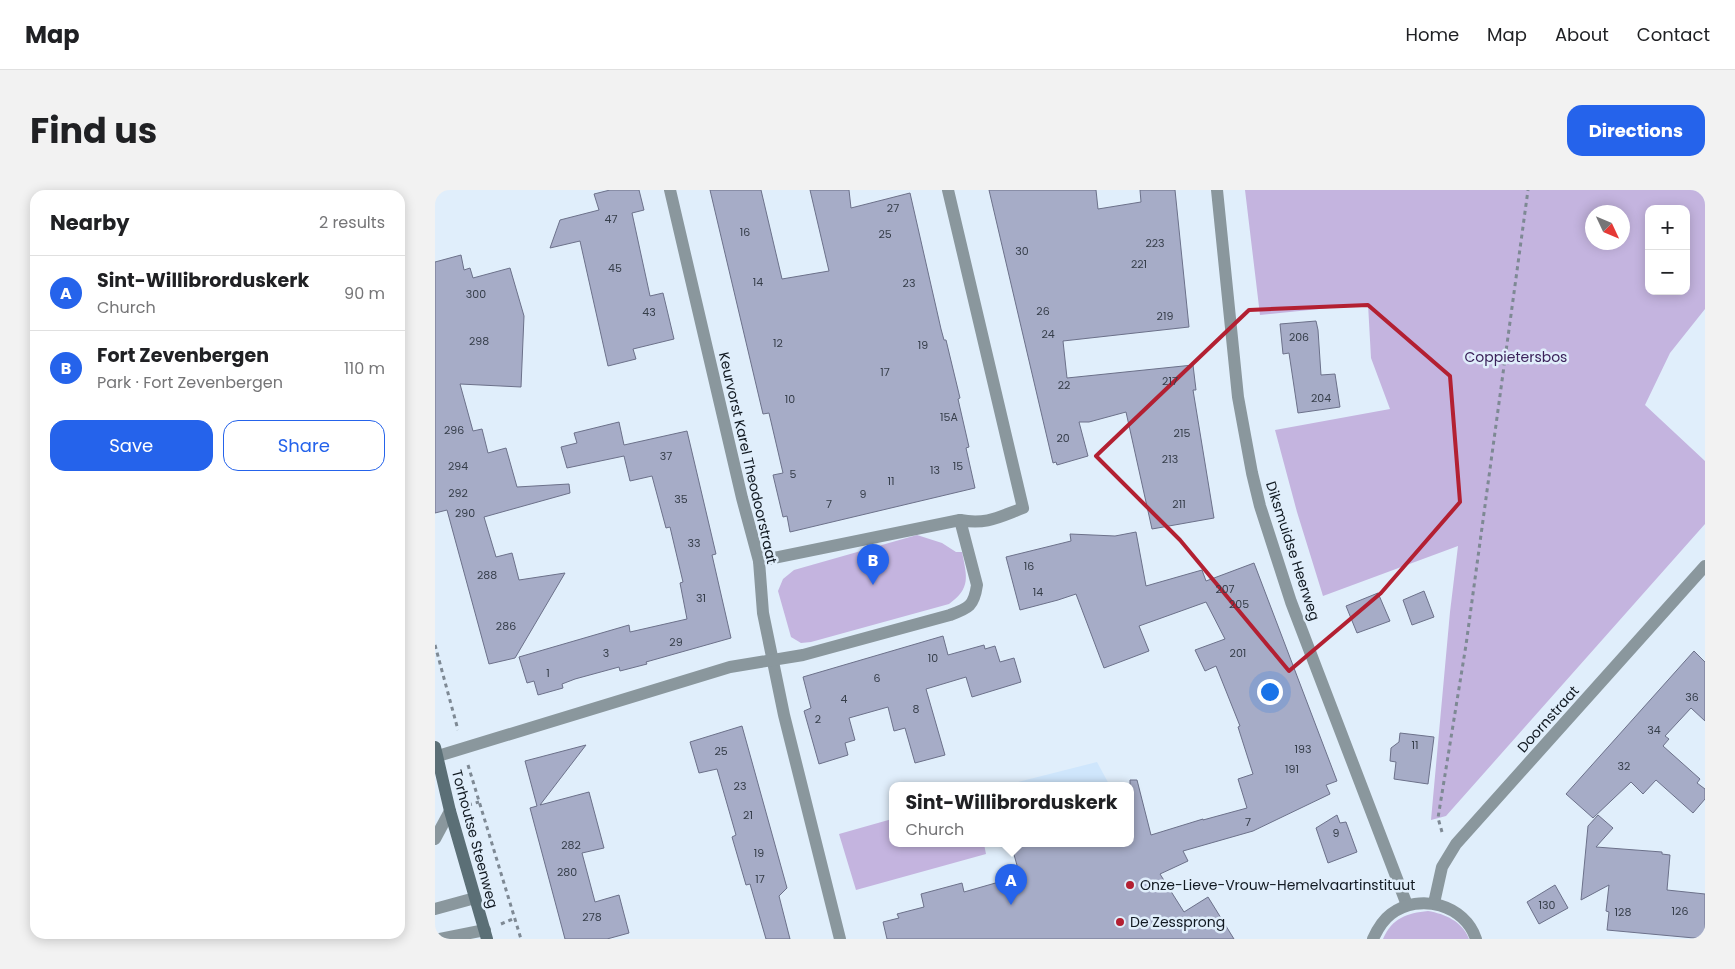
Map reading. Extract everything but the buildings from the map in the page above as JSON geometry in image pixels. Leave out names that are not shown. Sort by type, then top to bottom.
[{"type":"main road","name":"Torhoutse Steenweg","points":[[436,751],[450,811],[486,935]]},
{"type":"street","name":"Keurvorst Karel Theodoorstraat","points":[[670,190],[759,561],[763,614],[784,714],[841,939]]},
{"type":"street","points":[[759,561],[960,520],[988,522],[1023,508],[948,190]]},
{"type":"street","name":"Diksmuidse Heerweg","points":[[1217,190],[1238,397],[1260,506],[1291,602],[1407,906]]},
{"type":"street","points":[[436,751],[463,748],[722,669],[803,655],[950,615],[968,608],[976,595],[977,585],[960,520]]},
{"type":"street","name":"Doornstraat","points":[[1434,903],[1442,867],[1456,844],[1705,566]]},
{"type":"street","points":[[435,839],[450,811]]},
{"type":"street","points":[[435,909],[475,898]]},
{"type":"street","points":[[1373,939],[1379,926],[1391,914],[1407,906],[1421,903],[1434,903],[1451,909],[1464,919],[1476,939]]},
{"type":"street","points":[[440,939],[486,935]]},
{"type":"path","points":[[1456,844],[1442,831],[1438,818],[1466,645],[1528,190]]},
{"type":"path","points":[[435,645],[463,748],[521,939]]},
{"type":"highlighted area","points":[[1368,305],[1450,376],[1460,502],[1381,593],[1289,671],[1180,540],[1096,456],[1249,310]]},
{"type":"shaded area","points":[[1097,762],[1108,782],[1018,782]]},
{"type":"green space","name":"Coppietersbos","points":[[1245,190],[1705,190],[1705,309],[1670,353],[1645,405],[1705,461],[1705,524],[1446,816],[1431,820],[1458,546],[1323,596],[1297,512],[1275,430],[1390,409],[1371,358],[1368,304],[1260,315]]},
{"type":"green space","points":[[917,535],[942,543],[956,552],[962,552],[966,581],[961,593],[949,604],[811,642],[801,643],[791,637],[778,591],[783,579],[794,570]]},
{"type":"green space","points":[[889,820],[889,847],[985,847],[986,854],[856,890],[839,834]]},
{"type":"green space","points":[[1428,911],[1452,919],[1462,927],[1469,939],[1383,939],[1396,921],[1413,913]]},
{"type":"place","name":"Fort Zevenbergen","points":[[873,585]]},
{"type":"place","name":"Onze-Lieve-Vrouw-Hemelvaartinstituut","points":[[1130,885]]},
{"type":"place","name":"Sint-Willibrorduskerk","points":[[1011,905]]},
{"type":"place","name":"De Zessprong","points":[[1120,922]]}]
